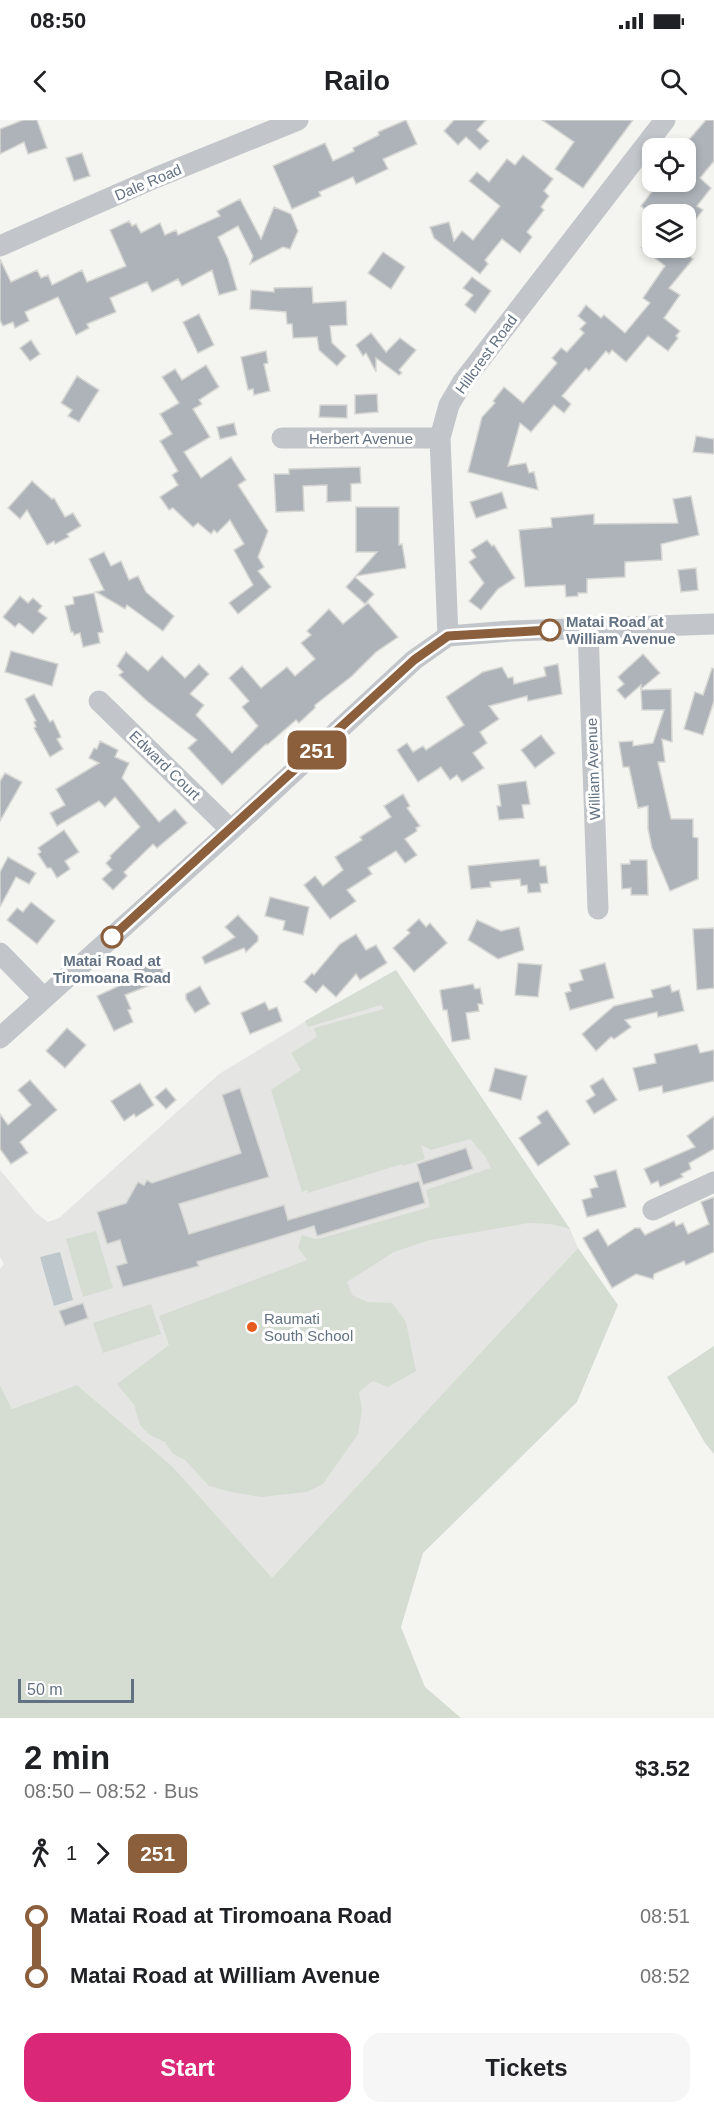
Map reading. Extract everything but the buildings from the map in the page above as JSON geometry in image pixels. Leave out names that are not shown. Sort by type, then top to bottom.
[{"type":"street","name":"Dale Road","points":[[0,246],[155,178],[298,120]]},
{"type":"street","name":"Hillcrest Road","points":[[448,636],[440,438],[449,405],[462,383],[665,120]]},
{"type":"street","name":"Herbert Avenue","points":[[282,438],[440,438]]},
{"type":"street","points":[[0,1038],[231,830],[414,660],[448,636],[512,631],[714,624]]},
{"type":"street","name":"William Avenue","points":[[588,630],[598,909]]},
{"type":"street","name":"Edward Court","points":[[99,701],[231,830]]},
{"type":"street","points":[[0,953],[44,998]]},
{"type":"street","points":[[653,1210],[714,1182]]},
{"type":"shaded area","name":"Raumati South School","points":[[396,970],[570,1229],[578,1248],[272,1579],[172,1466],[77,1385],[12,1409],[0,1385],[0,1269],[4,1264],[0,1257],[0,1170],[36,1213],[48,1222],[59,1218],[219,1074],[324,1010]]},
{"type":"shaded area","points":[[396,970],[570,1229],[551,1224],[529,1223],[430,1240],[394,1252],[347,1282],[352,1295],[367,1302],[392,1303],[406,1322],[416,1371],[388,1387],[373,1381],[359,1392],[362,1410],[358,1434],[323,1484],[307,1492],[261,1497],[209,1486],[185,1460],[173,1454],[165,1442],[150,1435],[140,1425],[134,1405],[117,1384],[169,1345],[159,1316],[307,1260],[298,1248],[302,1235],[316,1239],[322,1238],[430,1207],[426,1190],[491,1168],[485,1156],[470,1139],[431,1150],[421,1145],[425,1159],[308,1193],[307,1190],[302,1192],[271,1090],[301,1070],[291,1053],[317,1037],[314,1028],[384,1009],[381,1005],[308,1027],[305,1021]]},
{"type":"shaded area","points":[[96,1231],[113,1288],[83,1297],[66,1239]]},
{"type":"shaded area","points":[[578,1248],[618,1305],[577,1402],[423,1553],[401,1627],[425,1687],[461,1718],[0,1718],[0,1385],[12,1409],[77,1385],[172,1466],[272,1578]]},
{"type":"shaded area","points":[[60,1252],[73,1300],[54,1306],[40,1257]]},
{"type":"shaded area","points":[[151,1304],[161,1334],[103,1353],[93,1323]]},
{"type":"shaded area","points":[[714,1346],[714,1454],[705,1443],[667,1377]]},
{"type":"bus line","name":"251","points":[[112,937],[414,660],[448,636],[550,630]]},
{"type":"place","name":"Matai Road at William Avenue","points":[[550,630]]},
{"type":"place","name":"Matai Road at Tiromoana Road","points":[[112,937]]},
{"type":"place","name":"Raumati South School","points":[[252,1327]]}]
